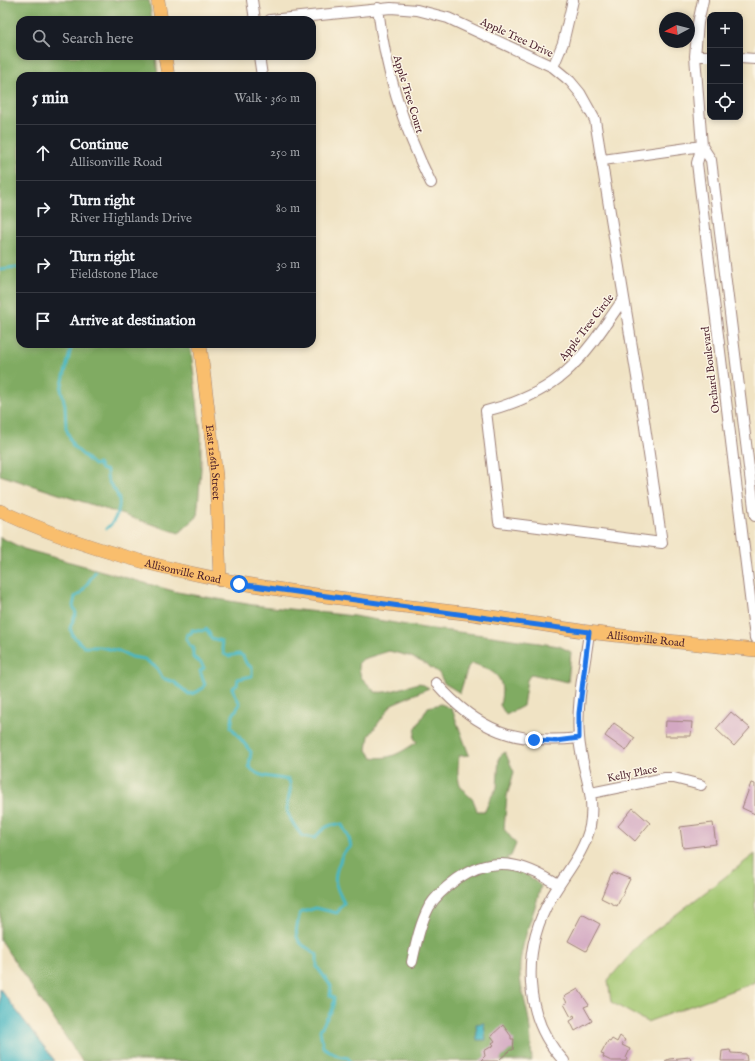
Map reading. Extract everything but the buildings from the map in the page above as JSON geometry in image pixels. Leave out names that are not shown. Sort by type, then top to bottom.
[{"type":"main road","points":[[158,0],[160,16]]},
{"type":"main road","points":[[166,60],[167,72]]},
{"type":"main road","name":"East 126th Street","points":[[200,348],[216,475],[220,580]]},
{"type":"main road","name":"Allisonville Road","points":[[0,511],[28,524],[80,543],[146,564],[220,580],[333,597],[463,613],[589,632],[755,650]]},
{"type":"street","points":[[252,0],[254,16]]},
{"type":"street","points":[[553,67],[563,43],[573,0]]},
{"type":"street","name":"Orchard Boulevard","points":[[703,0],[698,24],[695,56],[702,146],[697,163],[755,638]]},
{"type":"street","name":"Apple Tree Drive","points":[[306,16],[378,8],[407,8],[439,15],[553,67],[575,86],[588,106],[596,127],[624,298]]},
{"type":"street","name":"Apple Tree Court","points":[[378,8],[385,58],[397,103],[414,148],[431,183]]},
{"type":"street","points":[[695,56],[707,56]]},
{"type":"street","points":[[743,58],[755,59]]},
{"type":"street","points":[[260,60],[261,72]]},
{"type":"street","points":[[602,160],[702,146]]},
{"type":"street","name":"Orchard Boulevard","points":[[702,146],[711,160],[755,516]]},
{"type":"street","name":"Apple Tree Circle","points":[[624,298],[662,543],[499,522],[486,411],[522,401],[555,382],[575,364],[589,347],[624,298]]},
{"type":"street","points":[[560,1060],[549,1041],[537,1013],[533,999],[530,966],[533,942],[539,920],[582,846],[590,828],[591,793],[579,738],[579,713],[589,632]]},
{"type":"street","points":[[436,683],[454,703],[468,715],[500,732],[545,741],[579,738]]},
{"type":"street","name":"Kelly Place","points":[[591,793],[665,778],[674,778],[700,785]]},
{"type":"street","points":[[412,962],[424,920],[430,906],[438,894],[466,873],[490,865],[513,865],[533,870],[558,885]]},
{"type":"green space","points":[[0,0],[149,0],[151,16],[16,16],[16,60],[156,60],[158,72],[16,72],[16,348],[190,348],[201,434],[201,469],[197,517],[179,533],[0,475]]},
{"type":"green space","points":[[0,537],[24,549],[177,592],[253,605],[354,616],[424,628],[559,646],[571,652],[568,682],[531,674],[527,680],[523,706],[506,715],[500,705],[502,688],[498,677],[488,669],[472,663],[468,667],[460,693],[444,683],[439,673],[426,664],[409,656],[389,651],[363,659],[358,664],[361,677],[375,692],[391,691],[420,683],[429,688],[392,704],[369,736],[367,750],[372,757],[379,758],[396,754],[417,742],[414,738],[416,728],[428,707],[441,704],[452,709],[469,755],[459,756],[458,777],[460,785],[472,799],[477,811],[485,811],[497,788],[499,757],[505,752],[514,772],[507,796],[504,829],[516,844],[511,856],[506,858],[541,886],[526,933],[520,963],[521,985],[530,1026],[532,1061],[82,1061],[0,940]]},
{"type":"green space","points":[[755,854],[755,982],[647,1022],[611,1002],[608,980],[644,939]]},
{"type":"water","points":[[0,989],[55,1061],[0,1061]]},
{"type":"water","points":[[484,1023],[486,1040],[477,1040],[476,1024]]},
{"type":"waterway","points":[[0,269],[16,267]]},
{"type":"waterway","points":[[71,348],[61,389],[65,405],[66,428],[73,446],[94,465],[98,464],[101,469],[107,471],[109,482],[119,498],[118,512],[107,528]]},
{"type":"waterway","points":[[95,572],[81,593],[75,597],[73,606],[76,613],[70,628],[73,636],[84,647],[100,647],[119,651],[132,657],[144,659],[157,668],[162,678],[174,682],[189,694],[202,689],[205,685],[200,671],[204,668],[201,663],[193,657],[193,647],[190,646],[186,639],[187,634],[191,634],[192,630],[202,631],[206,629],[211,638],[221,641],[224,654],[228,656],[239,654],[243,656],[246,663],[252,668],[252,676],[238,679],[237,685],[232,688],[240,704],[233,715],[231,727],[251,752],[249,766],[252,770],[261,775],[289,780],[290,791],[287,812],[302,836],[315,838],[320,831],[330,825],[338,824],[342,825],[349,838],[351,847],[343,854],[335,880],[344,903],[337,913],[316,908],[300,913],[296,931],[300,943],[317,955],[317,967],[331,986],[330,996],[334,998],[333,1008],[320,1030],[323,1047],[338,1056],[348,1058],[350,1061]]},
{"type":"route","points":[[239,584],[422,609],[463,613],[589,632],[580,699],[578,725],[579,738],[556,741],[534,740]]}]
